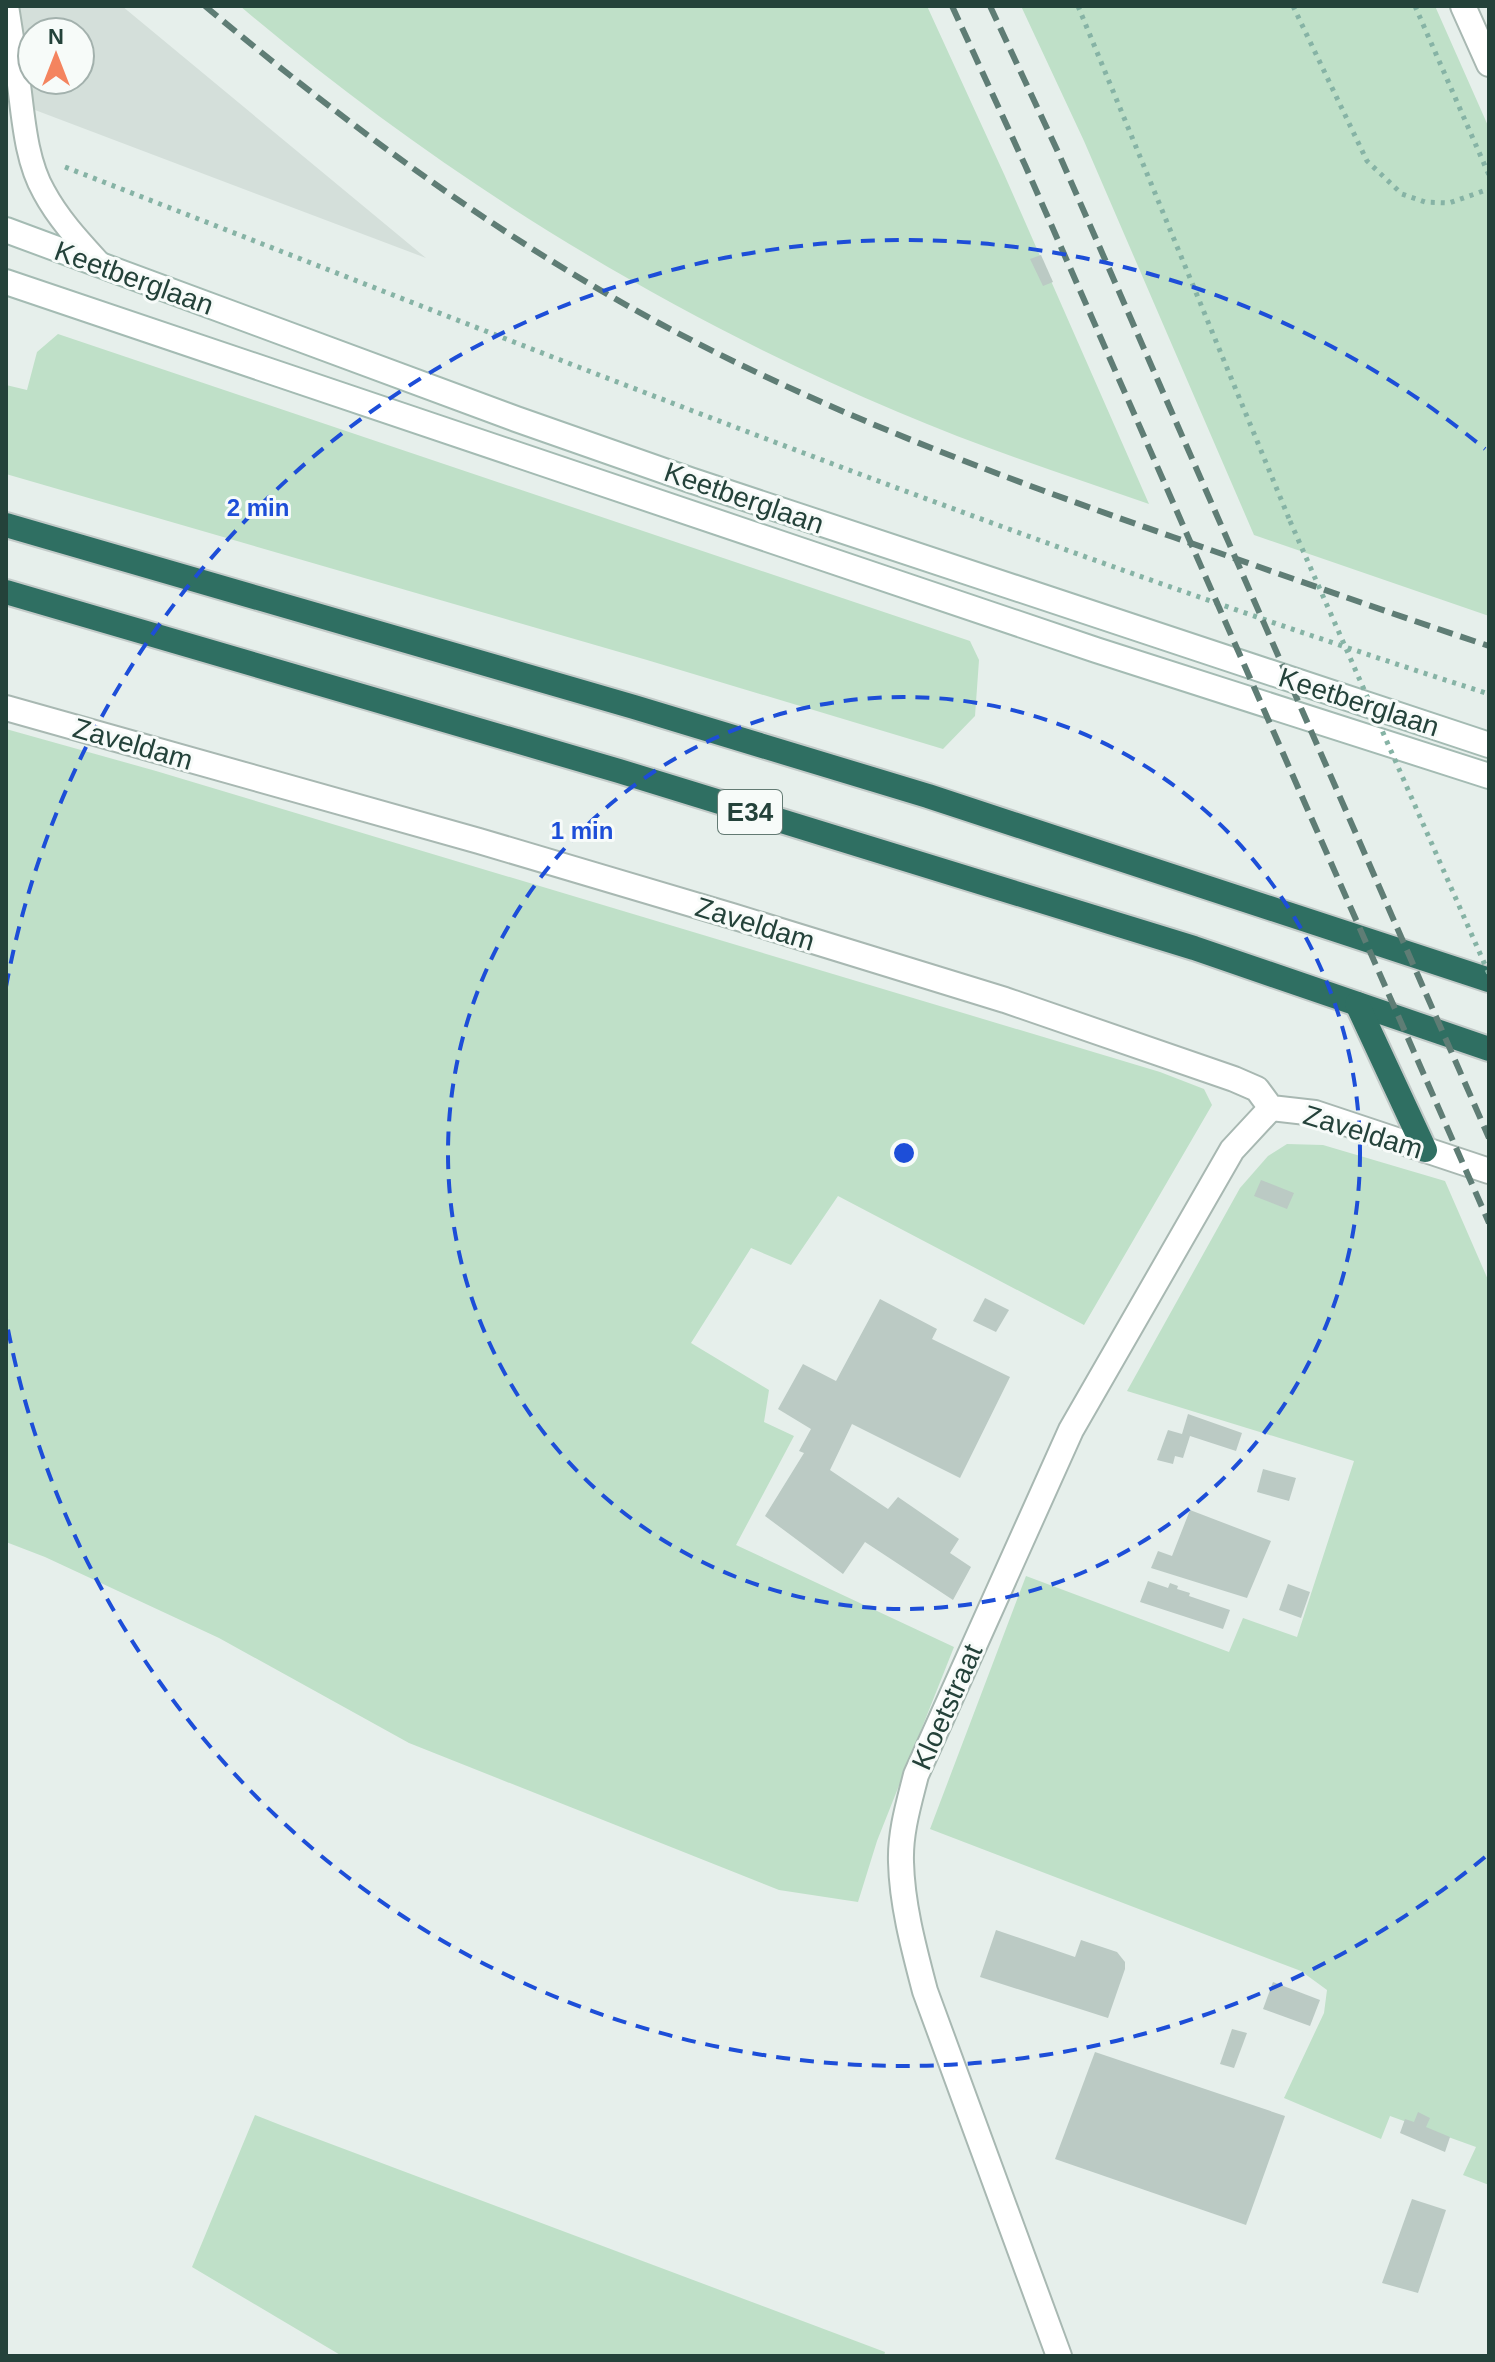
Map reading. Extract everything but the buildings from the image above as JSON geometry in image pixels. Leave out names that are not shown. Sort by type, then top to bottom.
[{"type":"highway","name":"E34","points":[[6,525],[914,791],[1489,980]]},
{"type":"highway","name":"E34","points":[[6,592],[619,771],[1194,948],[1489,1049]]},
{"type":"highway","points":[[1357,1004],[1425,1150]]},
{"type":"main road","points":[[1463,6],[1489,64]]},
{"type":"main road","name":"Keetberglaan","points":[[6,230],[661,470],[1489,745]]},
{"type":"main road","name":"Keetberglaan","points":[[6,282],[1096,650],[1489,776]]},
{"type":"main road","name":"Zaveldam","points":[[6,708],[479,841],[1005,1000],[1234,1079],[1257,1089],[1271,1108],[1315,1113],[1489,1171]]},
{"type":"main road","name":"Kloetstraat","points":[[1059,2356],[925,1991],[909,1929],[901,1861],[906,1815],[916,1775],[1071,1430],[1232,1150],[1271,1108]]},
{"type":"lane","points":[[7,6],[11,68],[30,153],[42,190],[64,224],[102,266]]},
{"type":"path","points":[[1078,6],[1290,521],[1489,974]]},
{"type":"path","points":[[1293,6],[1367,161],[1402,194],[1425,202],[1449,203],[1489,189]]},
{"type":"path","points":[[1415,6],[1489,175]]},
{"type":"path","points":[[30,153],[822,462],[1489,694]]},
{"type":"shaded area","points":[[6,6],[122,6],[426,258],[6,99]]},
{"type":"green space","points":[[240,6],[927,6],[1149,504],[991,449],[898,412],[810,373],[637,284],[472,182],[315,68]]},
{"type":"green space","points":[[1021,6],[1435,6],[1489,128],[1489,616],[1254,535],[1084,141]]},
{"type":"green space","points":[[58,334],[970,641],[979,660],[975,716],[943,749],[6,474],[6,385],[27,390],[37,352]]},
{"type":"green space","points":[[6,729],[156,771],[1160,1072],[1204,1089],[1212,1105],[1084,1325],[838,1196],[791,1265],[751,1248],[691,1343],[769,1390],[764,1422],[794,1436],[736,1545],[954,1647],[877,1841],[858,1902],[779,1890],[409,1743],[219,1638],[6,1542]]},
{"type":"green space","points":[[1287,1144],[1323,1145],[1445,1181],[1489,1282],[1489,2185],[1463,2175],[1476,2147],[1390,2116],[1381,2139],[1284,2098],[1324,2013],[1327,1990],[1301,1971],[930,1829],[1026,1576],[1229,1652],[1243,1618],[1297,1637],[1354,1461],[1127,1391],[1240,1188],[1268,1156]]},
{"type":"green space","points":[[255,2115],[885,2352],[884,2356],[342,2356],[192,2267]]},
{"type":"railway","points":[[205,6],[367,135],[480,214],[597,288],[719,354],[846,413],[975,465],[1489,646]]},
{"type":"railway","points":[[952,6],[1025,165],[1489,1223]]},
{"type":"railway","points":[[990,6],[1058,152],[1489,1138]]}]
